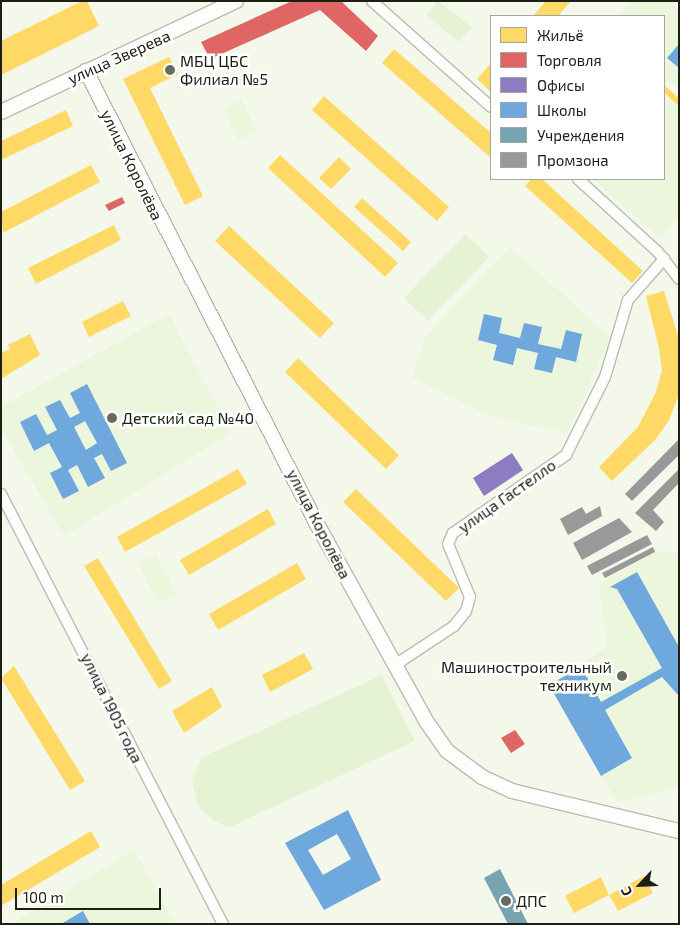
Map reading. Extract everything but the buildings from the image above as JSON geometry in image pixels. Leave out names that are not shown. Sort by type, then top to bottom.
[{"type":"main road","name":"улица Зверева","points":[[1,112],[236,1]]},
{"type":"main road","name":"улица Королёва","points":[[86,71],[317,524],[395,665],[448,751],[482,777],[540,800],[679,831]]},
{"type":"street","points":[[372,1],[490,106]]},
{"type":"street","points":[[579,180],[664,259],[679,279]]},
{"type":"street","name":"улица Гастелло","points":[[395,665],[454,626],[466,611],[470,598],[448,544],[453,533],[566,454],[605,377],[628,300],[664,259]]},
{"type":"street","name":"улица 1905 года","points":[[1,494],[223,924]]},
{"type":"shaded area","points":[[438,1],[472,27],[459,42],[426,15]]},
{"type":"shaded area","points":[[631,1],[669,1],[679,11],[679,89],[665,78],[665,15],[620,15]]},
{"type":"shaded area","points":[[665,96],[679,108],[679,216],[660,238],[594,180],[665,180]]},
{"type":"shaded area","points":[[241,99],[257,132],[239,140],[223,108]]},
{"type":"shaded area","points":[[465,234],[489,257],[428,321],[404,298]]},
{"type":"shaded area","points":[[510,247],[610,337],[567,433],[487,415],[412,377],[425,337]]},
{"type":"shaded area","name":"Детский сад №40","points":[[169,314],[231,433],[64,536],[1,428],[1,407]]},
{"type":"shaded area","name":"Машиностроительный техникум","points":[[658,551],[679,553],[679,787],[617,802],[549,685],[607,647],[599,584]]},
{"type":"shaded area","points":[[156,555],[176,594],[158,602],[138,563]]},
{"type":"shaded area","points":[[382,675],[415,741],[230,827],[214,821],[198,806],[192,781],[201,758]]},
{"type":"shaded area","points":[[134,850],[175,924],[11,924]]},
{"type":"place","name":"МБЦ ЦБС Филиал №5","points":[[170,70]]},
{"type":"place","name":"Детский сад №40","points":[[112,418]]},
{"type":"place","name":"Машиностроительный техникум","points":[[622,676]]},
{"type":"place","name":"ДПС","points":[[506,901]]}]
